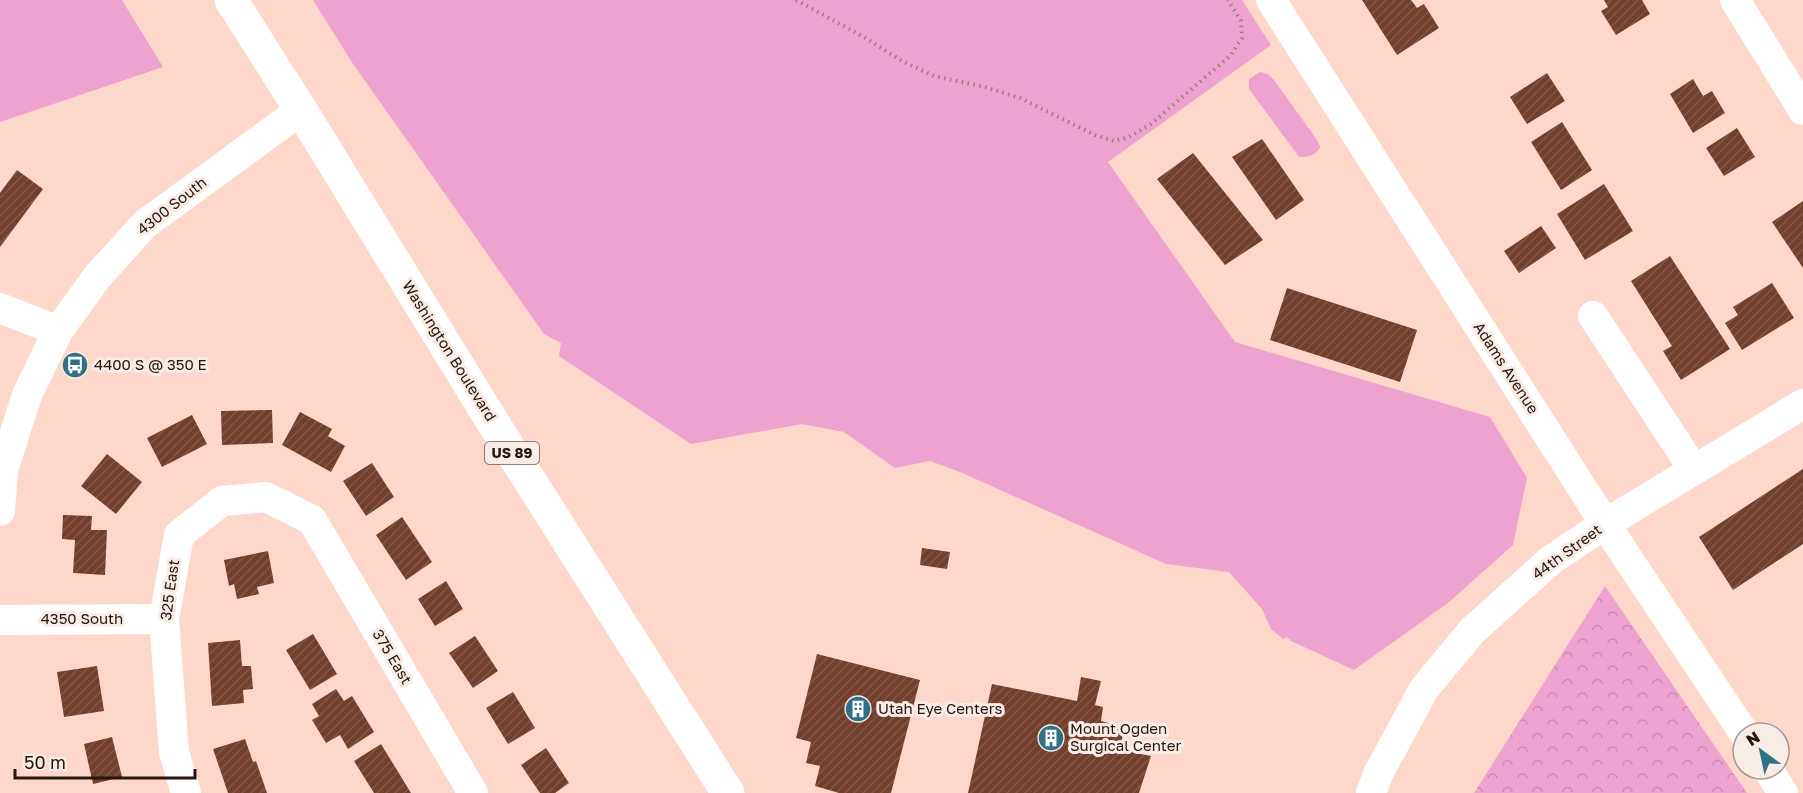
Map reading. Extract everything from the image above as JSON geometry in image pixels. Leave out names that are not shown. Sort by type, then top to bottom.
[{"type":"main road","name":"Washington Boulevard","points":[[231,0],[492,421],[728,793]]},
{"type":"street","name":"Adams Avenue","points":[[1271,0],[1605,524],[1736,721]]},
{"type":"street","points":[[1735,0],[1803,110]]},
{"type":"street","name":"4300 South","points":[[0,511],[3,470],[27,395],[58,331],[97,277],[145,224],[301,110]]},
{"type":"street","points":[[0,308],[58,331]]},
{"type":"street","points":[[1593,316],[1694,470]]},
{"type":"street","name":"44th Street","points":[[1371,793],[1378,774],[1424,689],[1472,631],[1551,560],[1605,524],[1803,404]]},
{"type":"street","name":"325 East","points":[[186,793],[174,752],[165,619],[179,535],[222,501],[266,497],[312,520]]},
{"type":"street","name":"375 East","points":[[312,520],[473,793]]},
{"type":"street","name":"4350 South","points":[[0,620],[165,619]]},
{"type":"path","points":[[796,0],[934,76],[985,87],[1020,98],[1095,135],[1114,141],[1129,137],[1151,124],[1231,55],[1242,38],[1241,21],[1228,0]]},
{"type":"green space","points":[[0,0],[122,0],[163,67],[0,122]]},
{"type":"green space","points":[[313,0],[1242,0],[1271,45],[1108,162],[1235,342],[1490,417],[1527,478],[1513,545],[1448,603],[1354,670],[1291,641],[1287,637],[1283,639],[1271,629],[1262,609],[1229,572],[1166,564],[960,472],[930,461],[895,468],[844,432],[802,424],[691,444],[559,356],[561,343],[544,334],[353,64]]},
{"type":"green space","points":[[1260,72],[1268,74],[1274,80],[1317,140],[1320,147],[1314,154],[1299,157],[1249,89],[1249,79]]},
{"type":"green space","points":[[1605,586],[1731,770],[1731,781],[1739,781],[1747,793],[1474,793]]},
{"type":"building","points":[[1362,0],[1411,0],[1417,8],[1424,4],[1439,28],[1397,55]]},
{"type":"building","points":[[1604,0],[1642,0],[1650,14],[1616,35],[1601,11],[1608,7]]},
{"type":"building","points":[[1547,73],[1565,101],[1527,124],[1510,97]]},
{"type":"building","points":[[1693,79],[1703,96],[1712,91],[1725,113],[1693,133],[1670,94]]},
{"type":"building","points":[[1562,122],[1592,170],[1561,190],[1531,142]]},
{"type":"building","points":[[1737,128],[1755,157],[1724,176],[1706,148]]},
{"type":"building","points":[[1262,139],[1304,200],[1276,220],[1232,157]]},
{"type":"building","points":[[1193,153],[1263,240],[1225,265],[1157,179]]},
{"type":"building","points":[[17,170],[43,189],[0,247],[0,193]]},
{"type":"building","points":[[1604,184],[1633,231],[1585,260],[1557,214]]},
{"type":"building","points":[[1803,201],[1803,268],[1772,222]]},
{"type":"building","points":[[1541,226],[1556,248],[1519,273],[1504,251]]},
{"type":"building","points":[[1670,256],[1730,349],[1681,380],[1663,351],[1672,346],[1631,281]]},
{"type":"building","points":[[1772,283],[1794,318],[1742,350],[1725,323],[1738,315],[1733,307]]},
{"type":"building","points":[[1287,288],[1417,330],[1400,382],[1270,340]]},
{"type":"building","points":[[272,410],[273,443],[222,445],[221,411]]},
{"type":"building","points":[[300,412],[332,429],[328,436],[345,446],[331,472],[282,445]]},
{"type":"building","points":[[192,415],[207,444],[162,467],[147,438]]},
{"type":"building","points":[[107,454],[142,482],[116,514],[81,486]]},
{"type":"building","points":[[372,463],[394,497],[366,516],[343,481]]},
{"type":"building","points":[[1803,469],[1803,544],[1733,590],[1699,537]]},
{"type":"building","points":[[63,515],[92,516],[91,530],[107,530],[105,575],[73,573],[75,540],[62,539]]},
{"type":"building","points":[[402,517],[432,562],[406,580],[376,535]]},
{"type":"building","points":[[922,548],[950,552],[947,569],[920,565]]},
{"type":"building","points":[[268,551],[274,583],[257,587],[259,594],[237,599],[234,584],[229,586],[224,560]]},
{"type":"building","points":[[446,581],[463,609],[435,626],[418,599]]},
{"type":"building","points":[[313,634],[337,674],[310,690],[286,650]]},
{"type":"building","points":[[475,636],[498,671],[473,688],[449,653]]},
{"type":"building","points":[[240,640],[242,666],[251,666],[253,689],[243,690],[244,703],[212,706],[208,643]]},
{"type":"building","name":"Utah Eye Centers","points":[[817,654],[920,680],[891,793],[839,793],[815,786],[820,766],[806,763],[811,742],[796,738]]},
{"type":"building","points":[[97,666],[104,711],[64,717],[57,672]]},
{"type":"building","name":"Mount Ogden Surgical Center","points":[[1081,677],[1101,681],[1095,705],[1103,707],[1101,721],[1124,727],[1120,750],[1151,756],[1139,793],[968,793],[992,684],[1077,701]]},
{"type":"building","points":[[336,689],[344,701],[352,696],[374,732],[348,749],[340,735],[326,743],[312,720],[319,716],[312,704]]},
{"type":"building","points":[[513,692],[535,728],[508,744],[486,708]]},
{"type":"building","points":[[112,737],[122,777],[93,784],[84,744]]},
{"type":"building","points":[[245,739],[253,762],[256,761],[267,793],[228,793],[213,749]]},
{"type":"building","points":[[381,744],[411,793],[374,793],[354,761]]},
{"type":"building","points":[[546,748],[569,783],[555,793],[540,793],[521,765]]},
{"type":"place","name":"4400 S @ 350 E","points":[[75,365]]},
{"type":"place","name":"Utah Eye Centers","points":[[858,709]]},
{"type":"place","name":"Mount Ogden Surgical Center","points":[[1051,738]]}]
